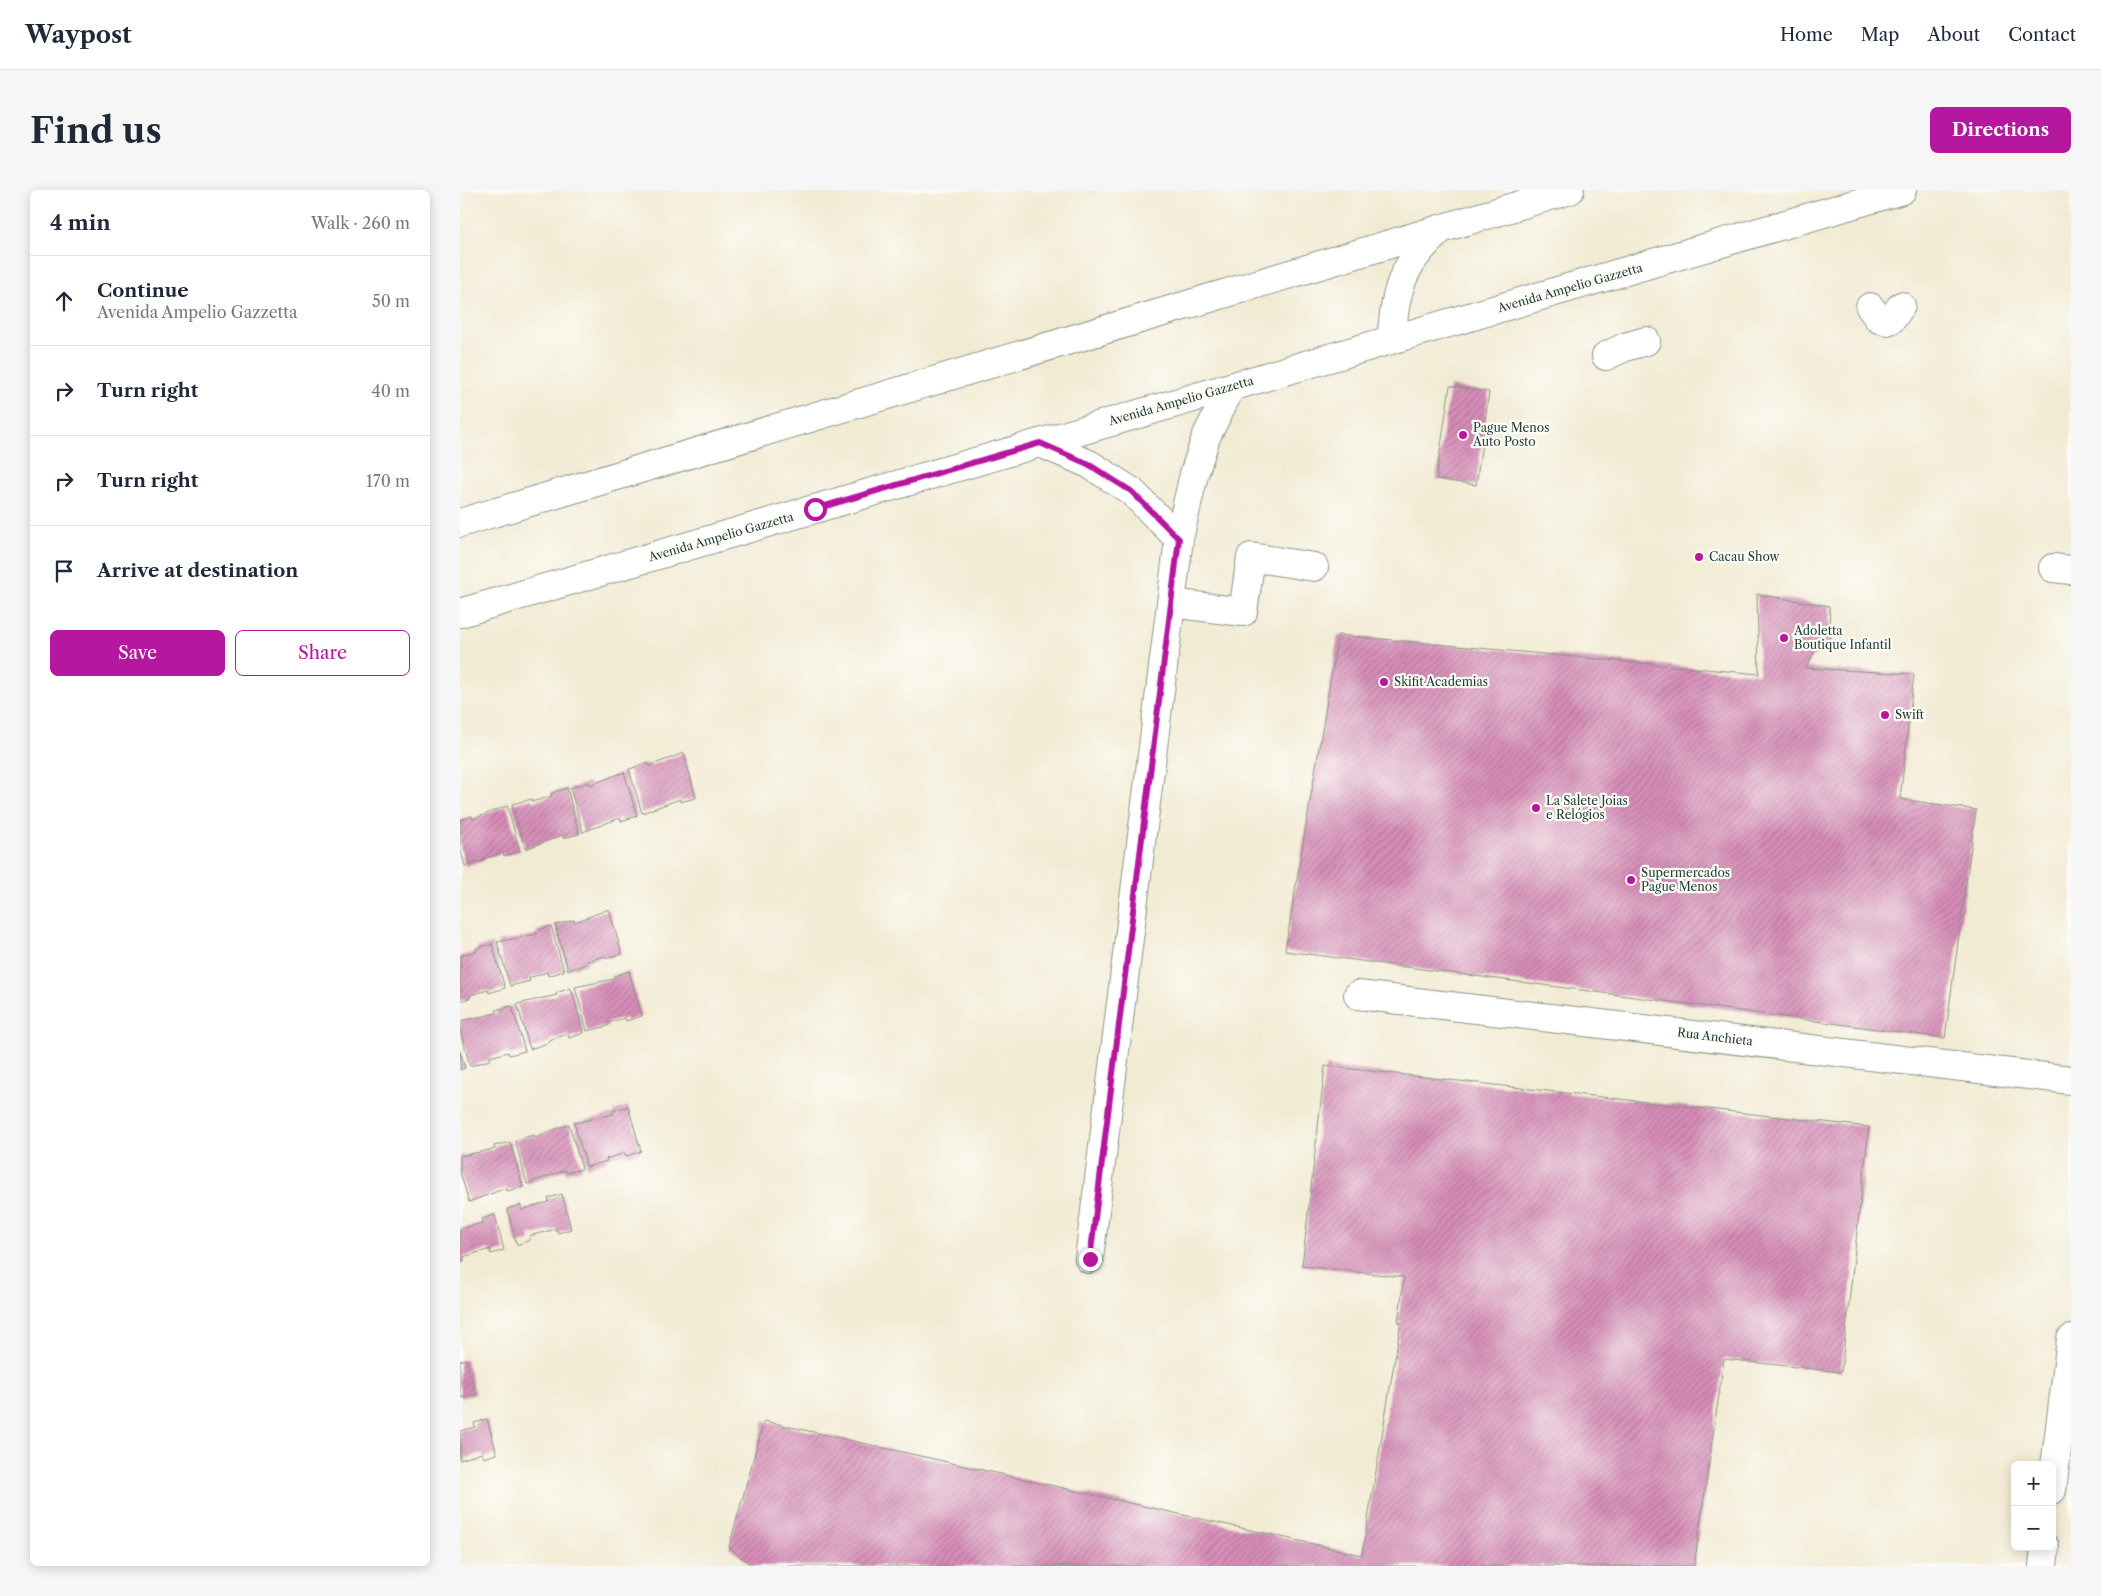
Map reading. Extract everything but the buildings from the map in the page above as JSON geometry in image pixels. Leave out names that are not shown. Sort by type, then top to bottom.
[{"type":"main road","points":[[460,523],[1570,190]]},
{"type":"main road","name":"Avenida Ampelio Gazzetta","points":[[460,613],[1902,190]]},
{"type":"main road","points":[[1391,340],[1395,300],[1402,279],[1410,262],[1422,246],[1442,229]]},
{"type":"main road","points":[[1870,307],[1879,319],[1887,322],[1892,319],[1900,306]]},
{"type":"main road","points":[[1606,356],[1625,347],[1646,341]]},
{"type":"main road","points":[[1090,1259],[1179,539],[1194,474],[1206,437],[1231,386]]},
{"type":"main road","points":[[1040,443],[1088,464],[1131,491],[1179,539]]},
{"type":"main road","points":[[1171,603],[1243,612],[1250,557],[1314,567]]},
{"type":"main road","name":"Rua Anchieta","points":[[1358,995],[2071,1080]]},
{"type":"main road","points":[[2056,1461],[2071,1339]]},
{"type":"main road","points":[[2043,1566],[2045,1551]]},
{"type":"place","name":"Pague Menos Auto Posto","points":[[1463,435]]},
{"type":"place","name":"Cacau Show","points":[[1699,557]]},
{"type":"place","name":"Adoletta Boutique Infantil","points":[[1784,638]]},
{"type":"place","name":"Skifit Academias","points":[[1384,682]]},
{"type":"place","name":"Swift","points":[[1885,715]]},
{"type":"place","name":"La Salete Joias e Relógios","points":[[1536,808]]},
{"type":"place","name":"Supermercados Pague Menos","points":[[1631,880]]},
{"type":"route","points":[[815,509],[1040,443],[1088,464],[1131,491],[1179,539],[1090,1259]]}]
